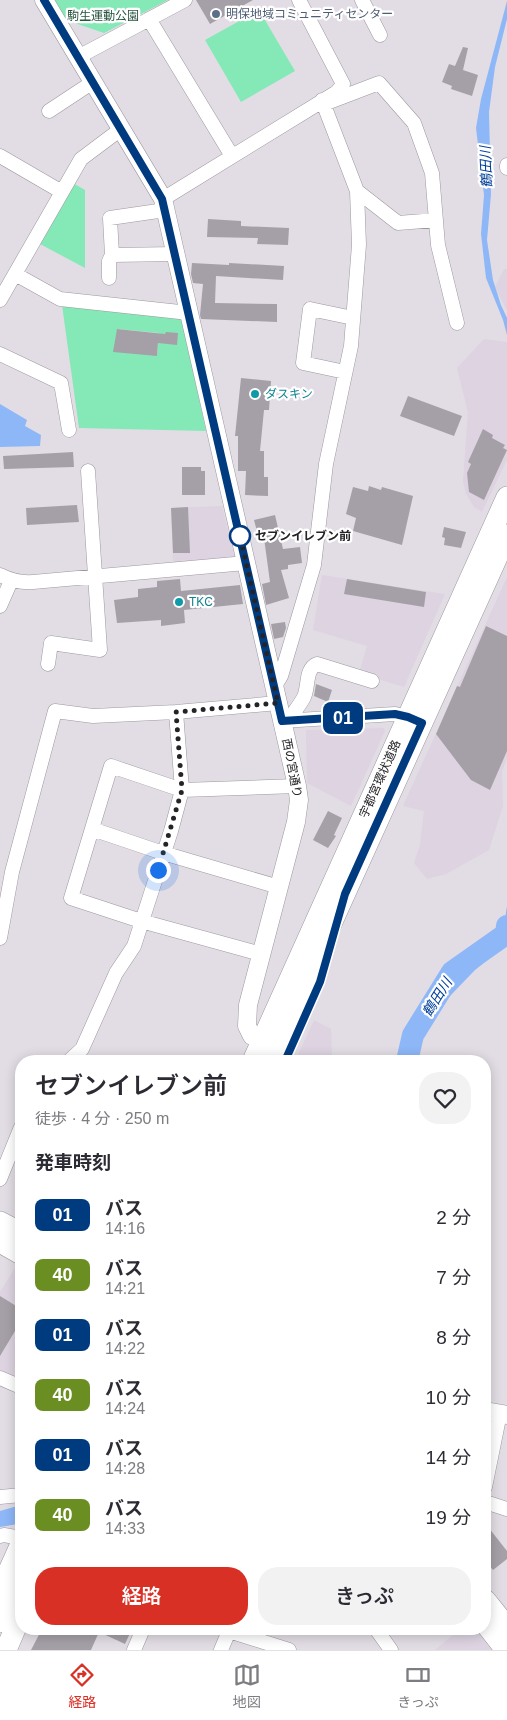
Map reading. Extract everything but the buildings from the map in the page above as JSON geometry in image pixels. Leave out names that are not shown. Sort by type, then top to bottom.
[{"type":"main road","name":"宇都宮環状道路","points":[[271,1055],[339,890],[415,720],[507,497]]},
{"type":"main road","name":"宇都宮環状道路","points":[[415,720],[507,535]]},
{"type":"main road","name":"宇都宮環状道路","points":[[256,1055],[339,890]]},
{"type":"main road","points":[[243,1055],[302,936],[339,890]]},
{"type":"main road","points":[[287,1055],[320,982],[339,890]]},
{"type":"main road","points":[[0,1222],[15,1230]]},
{"type":"main road","points":[[0,1242],[15,1251]]},
{"type":"main road","points":[[0,1591],[15,1557]]},
{"type":"main road","points":[[0,1622],[15,1589]]},
{"type":"main road","points":[[491,1607],[507,1627]]},
{"type":"main road","points":[[6,1650],[15,1629]]},
{"type":"main road","points":[[491,1631],[506,1650]]},
{"type":"main road","points":[[17,1650],[24,1635]]},
{"type":"street","name":"西の宮通り","points":[[44,0],[164,204],[276,694],[285,721],[299,800],[296,822],[250,992],[246,1016],[247,1026],[252,1036]]},
{"type":"street","points":[[78,57],[185,0]]},
{"type":"street","points":[[109,278],[109,261],[112,255],[110,218],[164,204],[232,156],[323,102],[337,92],[343,84],[300,0]]},
{"type":"street","points":[[362,0],[380,35]]},
{"type":"street","points":[[150,20],[232,156]]},
{"type":"street","points":[[49,111],[93,82]]},
{"type":"street","points":[[323,102],[379,83],[414,123],[432,173],[438,245],[457,323]]},
{"type":"street","points":[[0,938],[12,872],[55,711],[93,716],[176,712],[276,694],[314,565],[326,464],[351,346],[358,245],[357,191],[323,102]]},
{"type":"street","points":[[0,300],[81,159],[121,129]]},
{"type":"street","points":[[2,163],[62,192]]},
{"type":"street","points":[[357,191],[398,223],[436,220]]},
{"type":"street","points":[[112,255],[176,254]]},
{"type":"street","points":[[15,274],[60,300],[189,313]]},
{"type":"street","points":[[345,372],[303,363],[310,309],[353,318]]},
{"type":"street","points":[[0,354],[61,383],[69,430]]},
{"type":"street","points":[[48,664],[51,643],[100,650],[88,471]]},
{"type":"street","points":[[0,606],[6,578],[33,582],[246,563]]},
{"type":"street","points":[[285,721],[304,696],[310,670],[317,664],[372,681]]},
{"type":"street","points":[[75,1055],[82,1049],[116,973],[134,946],[182,790],[176,712]]},
{"type":"street","points":[[285,721],[395,714],[415,720]]},
{"type":"street","points":[[261,954],[71,898],[111,766],[182,790],[297,786]]},
{"type":"street","points":[[92,830],[279,887]]},
{"type":"street","points":[[1,1173],[15,1144]]},
{"type":"street","points":[[0,1378],[15,1384]]},
{"type":"street","points":[[491,1450],[497,1413]]},
{"type":"street","points":[[0,1497],[15,1496]]},
{"type":"street","points":[[491,1504],[507,1508]]},
{"type":"street","points":[[0,1536],[15,1537]]},
{"type":"street","points":[[134,1650],[140,1635]]},
{"type":"street","points":[[221,1650],[227,1635]]},
{"type":"street","points":[[244,1635],[290,1650]]},
{"type":"street","points":[[380,1635],[391,1650]]},
{"type":"shaded area","points":[[504,269],[507,269],[507,311],[495,287]]},
{"type":"shaded area","points":[[484,339],[507,342],[507,460],[482,512],[474,507],[466,494],[463,481],[468,412],[457,368]]},
{"type":"shaded area","points":[[222,506],[235,559],[173,565],[171,508]]},
{"type":"shaded area","points":[[322,575],[445,594],[404,687],[359,673],[367,646],[313,630]]},
{"type":"shaded area","points":[[507,577],[507,759],[502,771],[503,806],[489,850],[446,874],[427,879],[414,863],[420,845],[424,811],[403,806]]},
{"type":"shaded area","points":[[384,728],[385,731],[351,806],[307,783],[306,730]]},
{"type":"shaded area","points":[[314,1020],[331,1029],[332,1055],[298,1055]]},
{"type":"shaded area","points":[[15,1268],[15,1376],[0,1370],[0,1292]]},
{"type":"shaded area","points":[[453,1635],[482,1635],[493,1650],[435,1650]]},
{"type":"green space","name":"駒生運動公園","points":[[54,0],[168,0],[104,33],[66,20]]},
{"type":"green space","points":[[259,10],[295,71],[241,102],[205,40]]},
{"type":"green space","points":[[73,183],[85,190],[85,268],[40,244]]},
{"type":"green space","points":[[62,305],[181,316],[206,431],[79,428]],"holes":[[[118,329],[159,333],[157,356]]]},
{"type":"water","points":[[507,1],[507,19],[495,67],[489,112],[491,194],[487,240],[493,280],[507,318],[507,335],[486,278],[481,234],[484,195],[476,128],[481,99]]},
{"type":"water","points":[[0,404],[27,420],[25,426],[41,435],[40,446],[0,447]]},
{"type":"water","points":[[507,906],[507,937],[496,953],[475,970],[427,1020],[415,1043],[412,1055],[401,1055],[406,1030],[415,1016],[453,976],[489,947],[503,931]]},
{"type":"water","points":[[15,1507],[15,1524],[0,1527],[0,1511]]},
{"type":"waterway","name":"鶴田川","points":[[408,1055],[413,1035],[452,972],[506,934],[507,926]]},
{"type":"bus line","name":"01","points":[[44,0],[162,199],[199,353],[282,721],[395,714],[422,723],[345,894],[320,982],[288,1055]]},
{"type":"place","name":"明保地域コミュニティセンター","points":[[216,14]]},
{"type":"place","name":"ダスキン","points":[[255,394]]},
{"type":"place","name":"セブンイレブン前","points":[[240,536]]},
{"type":"place","name":"TKC","points":[[179,602]]},
{"type":"route","points":[[158,870],[182,790],[176,712],[278,703],[238,527],[240,536]]}]
